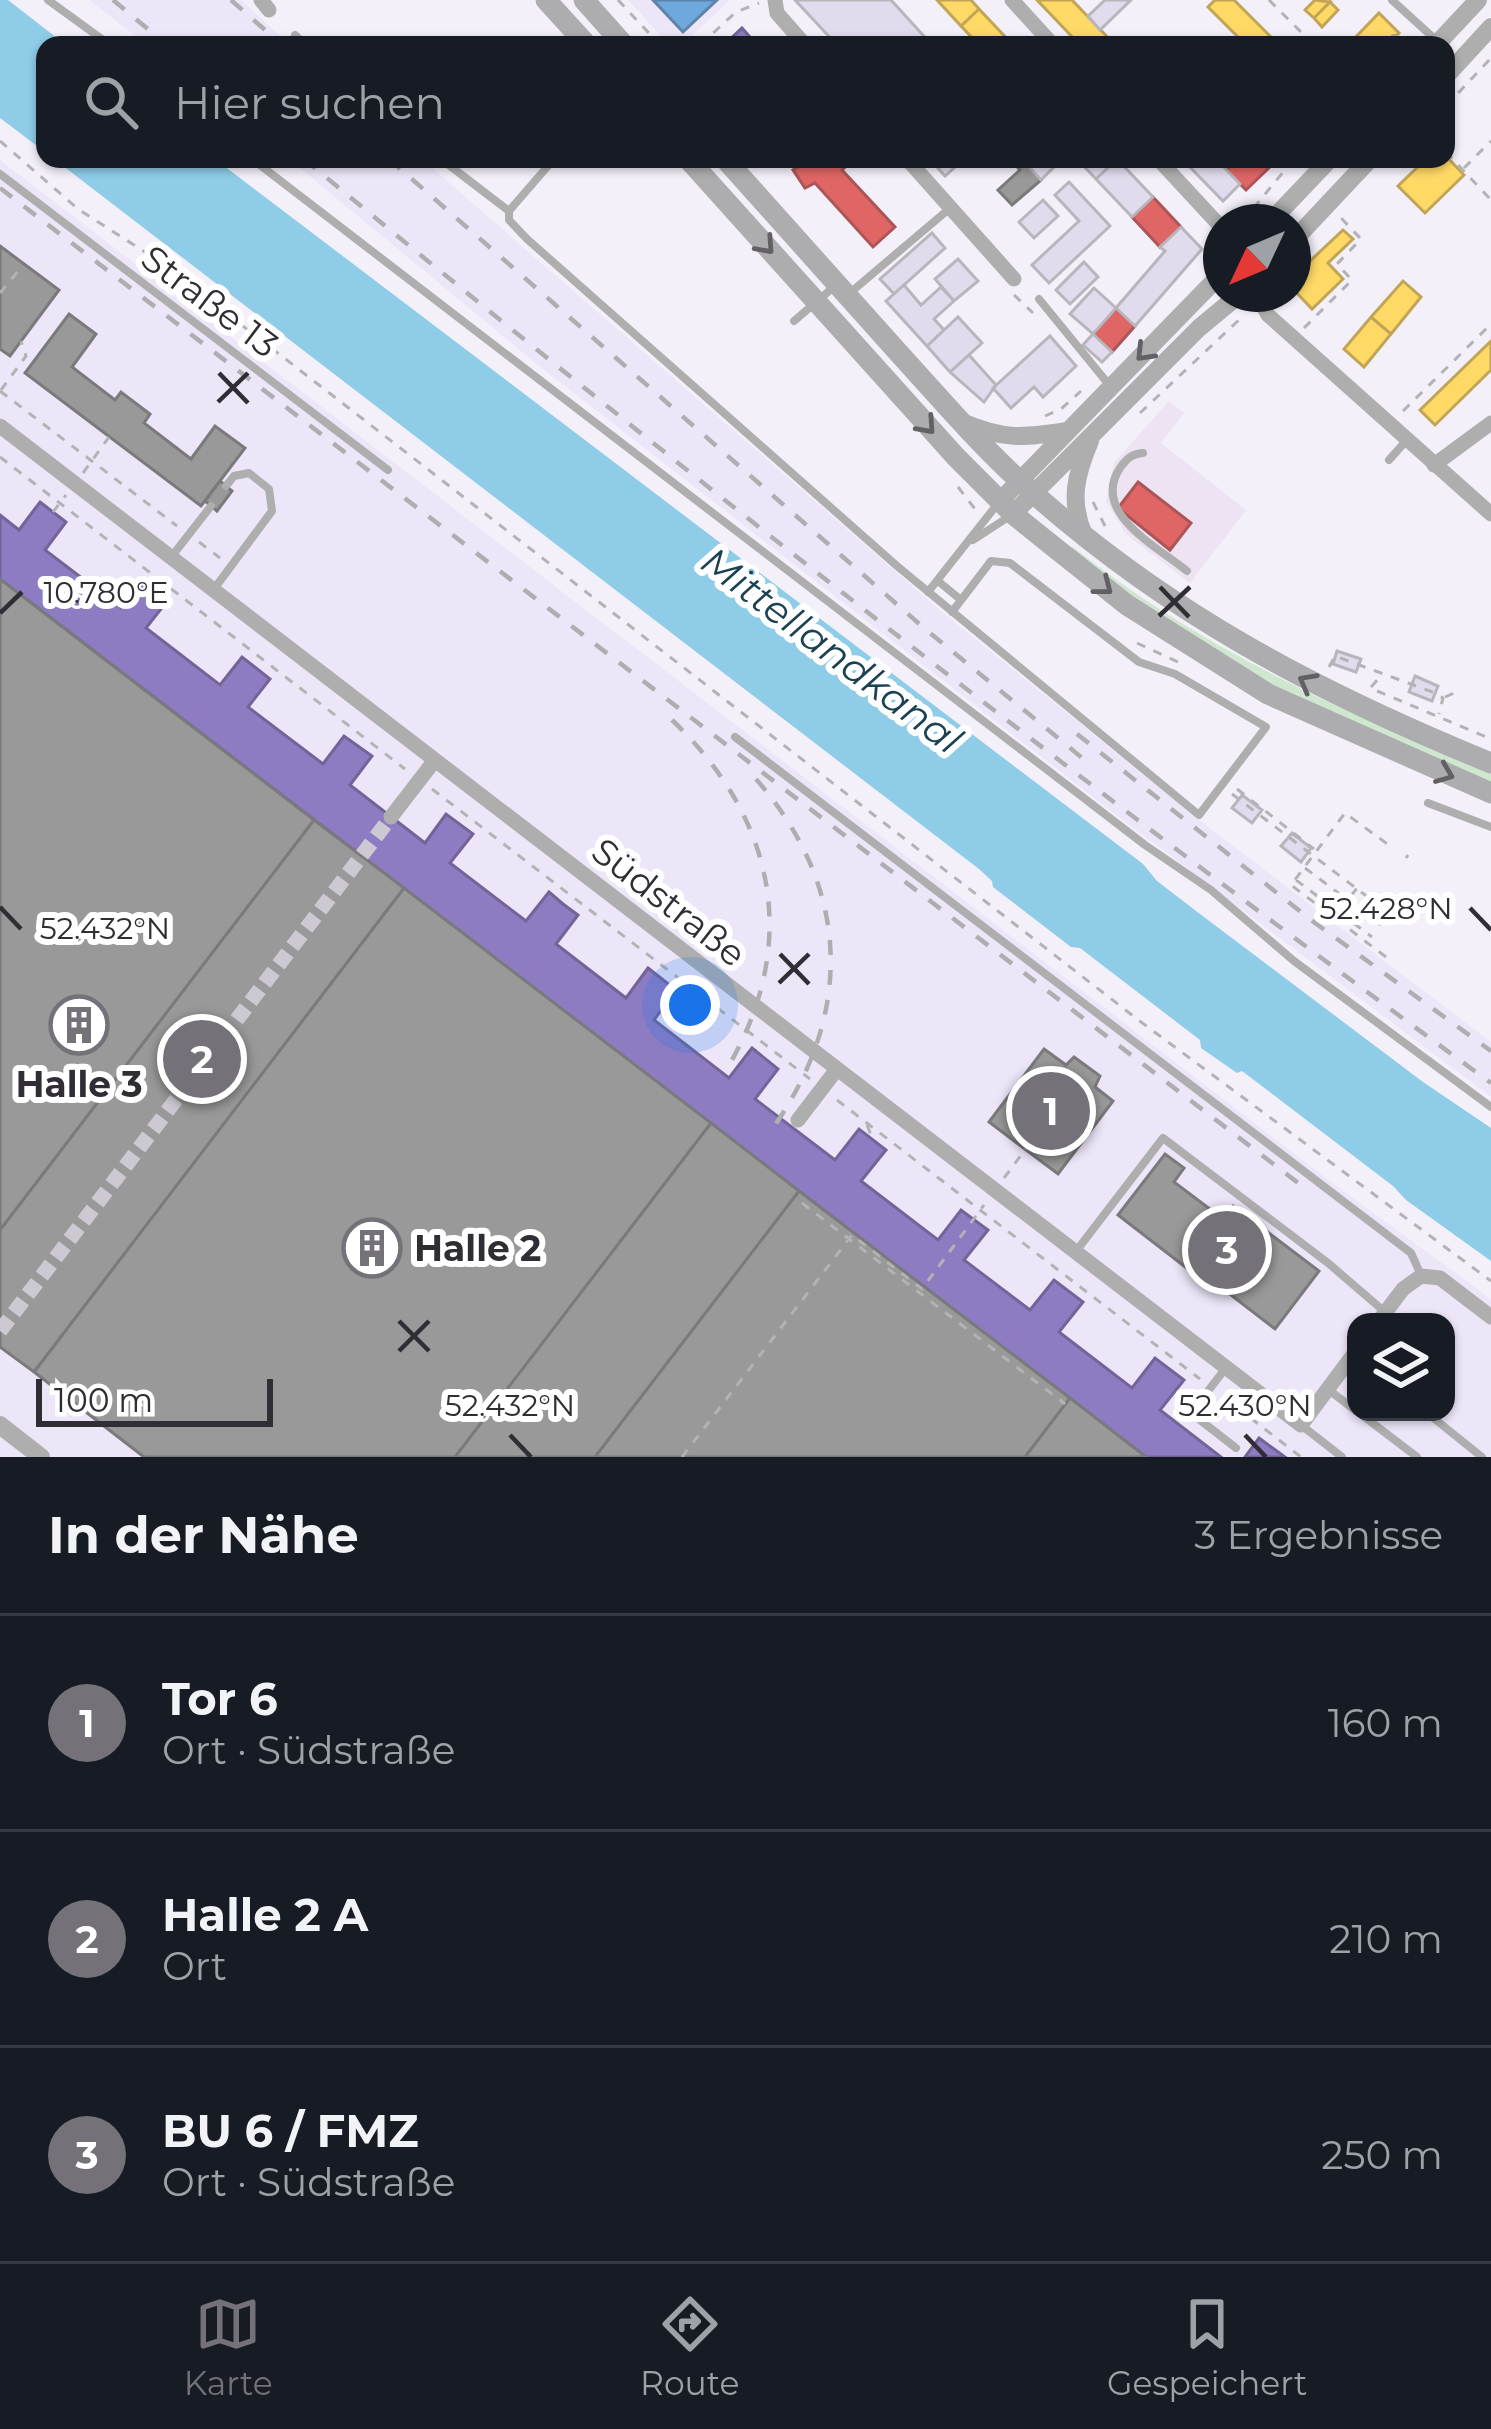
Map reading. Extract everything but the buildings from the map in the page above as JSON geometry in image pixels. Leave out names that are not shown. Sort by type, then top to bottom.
[{"type":"main road","points":[[546,0],[579,36]]},
{"type":"main road","points":[[584,0],[616,36]]},
{"type":"main road","points":[[696,168],[1006,507],[1127,605],[1268,694],[1491,793]]},
{"type":"main road","points":[[733,168],[961,422],[1026,486],[1095,532],[1171,601],[1257,654],[1365,711],[1491,763]]},
{"type":"street","points":[[775,0],[777,13],[797,36]]},
{"type":"street","points":[[1012,0],[1045,36]]},
{"type":"street","points":[[1444,36],[1478,0]]},
{"type":"street","points":[[1455,66],[1491,27]]},
{"type":"street","points":[[915,168],[1012,285]]},
{"type":"street","points":[[1167,168],[1203,207]]},
{"type":"street","points":[[1287,204],[1321,168]]},
{"type":"street","points":[[1311,222],[1362,168]]},
{"type":"street","points":[[1006,507],[1067,431],[1203,292]]},
{"type":"street","points":[[1026,486],[1095,431],[1199,328],[1225,312]]},
{"type":"street","points":[[1265,312],[1491,514]]},
{"type":"street","points":[[961,422],[996,436],[1024,438],[1067,431]]},
{"type":"street","points":[[1434,465],[1491,423]]},
{"type":"street","name":"Südstraße","points":[[0,426],[1301,1425]]},
{"type":"street","points":[[1095,431],[1079,466],[1073,499],[1095,532]]},
{"type":"street","points":[[391,817],[435,760]]},
{"type":"street","points":[[798,1120],[837,1069]]},
{"type":"street","points":[[1385,1313],[1402,1289],[1421,1276],[1440,1278],[1491,1317]]},
{"type":"street","points":[[1301,1425],[1347,1364]]},
{"type":"street","points":[[0,1425],[41,1457]]},
{"type":"lane","points":[[48,0],[98,36]]},
{"type":"lane","points":[[1392,0],[1429,36]]},
{"type":"lane","points":[[264,168],[1144,845],[1211,890],[1294,961],[1491,1107]]},
{"type":"lane","points":[[451,168],[509,211]]},
{"type":"lane","points":[[546,168],[509,211],[509,220],[928,592],[952,612],[1199,815],[1266,727],[1175,674],[1139,662],[1010,563],[992,561],[952,612]]},
{"type":"lane","name":"Straße 13","points":[[0,174],[388,470]]},
{"type":"lane","points":[[794,321],[950,208]]},
{"type":"lane","points":[[1039,299],[1111,387]]},
{"type":"lane","points":[[1389,460],[1407,440]]},
{"type":"lane","points":[[1143,452],[1130,456],[1120,468],[1112,502],[1122,518],[1187,571]]},
{"type":"lane","points":[[214,590],[272,512],[269,490],[249,473],[234,476],[226,486]]},
{"type":"lane","points":[[171,557],[211,506]]},
{"type":"lane","points":[[928,592],[1006,507]]},
{"type":"lane","points":[[971,541],[991,531],[1006,507]]},
{"type":"lane","points":[[938,581],[961,600]]},
{"type":"lane","points":[[735,737],[1411,1253],[1421,1276]]},
{"type":"lane","points":[[1428,802],[1491,826]]},
{"type":"lane","points":[[1076,1252],[1163,1138],[1328,1263],[1378,1313]]},
{"type":"lane","points":[[1226,1368],[1191,1413],[1236,1448]]},
{"type":"lane","points":[[1328,1389],[1347,1403]]},
{"type":"lane","points":[[1370,1421],[1417,1457]]},
{"type":"lane","points":[[1437,1421],[1481,1457]]},
{"type":"lane","points":[[1301,1425],[1342,1457]]},
{"type":"path","points":[[618,0],[652,36]]},
{"type":"path","points":[[710,36],[736,12],[766,0]]},
{"type":"path","points":[[1269,0],[1305,36]]},
{"type":"path","points":[[1455,96],[1491,58]]},
{"type":"path","points":[[0,141],[78,209],[159,261],[1141,1022],[1491,1280]]},
{"type":"path","points":[[1462,170],[1491,141]]},
{"type":"path","points":[[1455,162],[1491,200]]},
{"type":"path","points":[[1257,204],[1287,168]]},
{"type":"path","points":[[1293,338],[1352,280],[1337,264],[1361,238],[1328,204]]},
{"type":"path","points":[[0,293],[20,269]]},
{"type":"path","points":[[1012,285],[1029,311],[1041,316]]},
{"type":"path","points":[[1140,413],[1236,312]]},
{"type":"path","points":[[1390,424],[1491,324]]},
{"type":"path","points":[[21,341],[26,356],[34,361]]},
{"type":"path","points":[[26,356],[0,391],[231,567]]},
{"type":"path","points":[[0,457],[1301,1457]]},
{"type":"path","points":[[1093,500],[1095,532]]},
{"type":"path","points":[[155,590],[162,581]]},
{"type":"path","points":[[1327,674],[1335,656],[1443,698],[1454,693]]},
{"type":"path","points":[[256,668],[263,659]]},
{"type":"path","points":[[1381,676],[1370,688],[1491,739]]},
{"type":"path","points":[[1438,716],[1443,698]]},
{"type":"path","points":[[1468,728],[1475,721]]},
{"type":"path","points":[[358,746],[365,737]]},
{"type":"path","points":[[1234,787],[1390,914]]},
{"type":"path","points":[[1239,799],[1314,853]]},
{"type":"path","points":[[1386,957],[1291,884],[1345,812],[1390,846]]},
{"type":"path","points":[[460,825],[467,816]]},
{"type":"path","points":[[1304,867],[1381,925]]},
{"type":"path","points":[[1295,878],[1372,937]]},
{"type":"path","points":[[1334,917],[1361,883]]},
{"type":"path","points":[[563,904],[570,895]]},
{"type":"path","points":[[663,980],[669,971]]},
{"type":"path","points":[[766,1059],[772,1050]]},
{"type":"path","points":[[682,1457],[851,1235],[922,1289],[1071,1088]]},
{"type":"path","points":[[866,1122],[872,1140]]},
{"type":"path","points":[[802,1203],[1066,1404]]},
{"type":"path","points":[[1069,1291],[1075,1283]]},
{"type":"path","points":[[1170,1369],[1176,1361]]},
{"type":"path","points":[[1274,1449],[1280,1440]]},
{"type":"shaded area","points":[[89,0],[241,0],[280,36],[135,36]]},
{"type":"shaded area","points":[[628,0],[730,0],[692,36],[661,36]]},
{"type":"shaded area","points":[[0,160],[1334,1184],[1491,1299],[1491,1457],[0,1457]]},
{"type":"shaded area","points":[[300,168],[432,168],[942,612],[1212,830],[1491,1042],[1491,1097],[1120,818],[539,366]]},
{"type":"shaded area","points":[[1169,401],[1184,413],[1161,443],[1246,510],[1190,583],[1126,534],[1106,501],[1114,463]]},
{"type":"green space","points":[[1073,547],[1120,583],[1221,646],[1327,701],[1491,772],[1491,784],[1342,719],[1230,662],[1114,584],[1070,551]]},
{"type":"water","points":[[0,0],[8,0],[54,36],[36,36],[36,145],[0,118]]},
{"type":"water","name":"Mittellandkanal","points":[[66,168],[227,168],[1143,864],[1200,914],[1491,1128],[1491,1261],[1242,1071],[1237,1073],[1201,1048],[1200,1040],[993,887],[979,869]]},
{"type":"tunnel","points":[[0,1331],[391,817]]},
{"type":"railway","points":[[113,0],[156,36]]},
{"type":"railway","points":[[231,0],[272,36]]},
{"type":"railway","points":[[315,168],[890,630],[1491,1083]]},
{"type":"railway","points":[[399,168],[924,628],[1086,761]]},
{"type":"railway","points":[[0,188],[1306,1189]]},
{"type":"railway","points":[[672,720],[707,758],[734,798],[754,840],[766,883],[770,928],[765,974],[751,1020],[728,1067]]},
{"type":"railway","points":[[1077,734],[1311,920],[1491,1051]]},
{"type":"railway","points":[[756,779],[787,820],[809,862],[824,905],[830,949],[829,993],[819,1037],[775,1125]]},
{"type":"place","name":"Halle 3","points":[[79,1025]]},
{"type":"place","name":"Halle 2 A","points":[[202,1059]]},
{"type":"place","name":"Tor 6","points":[[1051,1111]]},
{"type":"place","name":"Halle 2","points":[[372,1248]]},
{"type":"place","name":"BU 6 / FMZ","points":[[1227,1250]]}]
